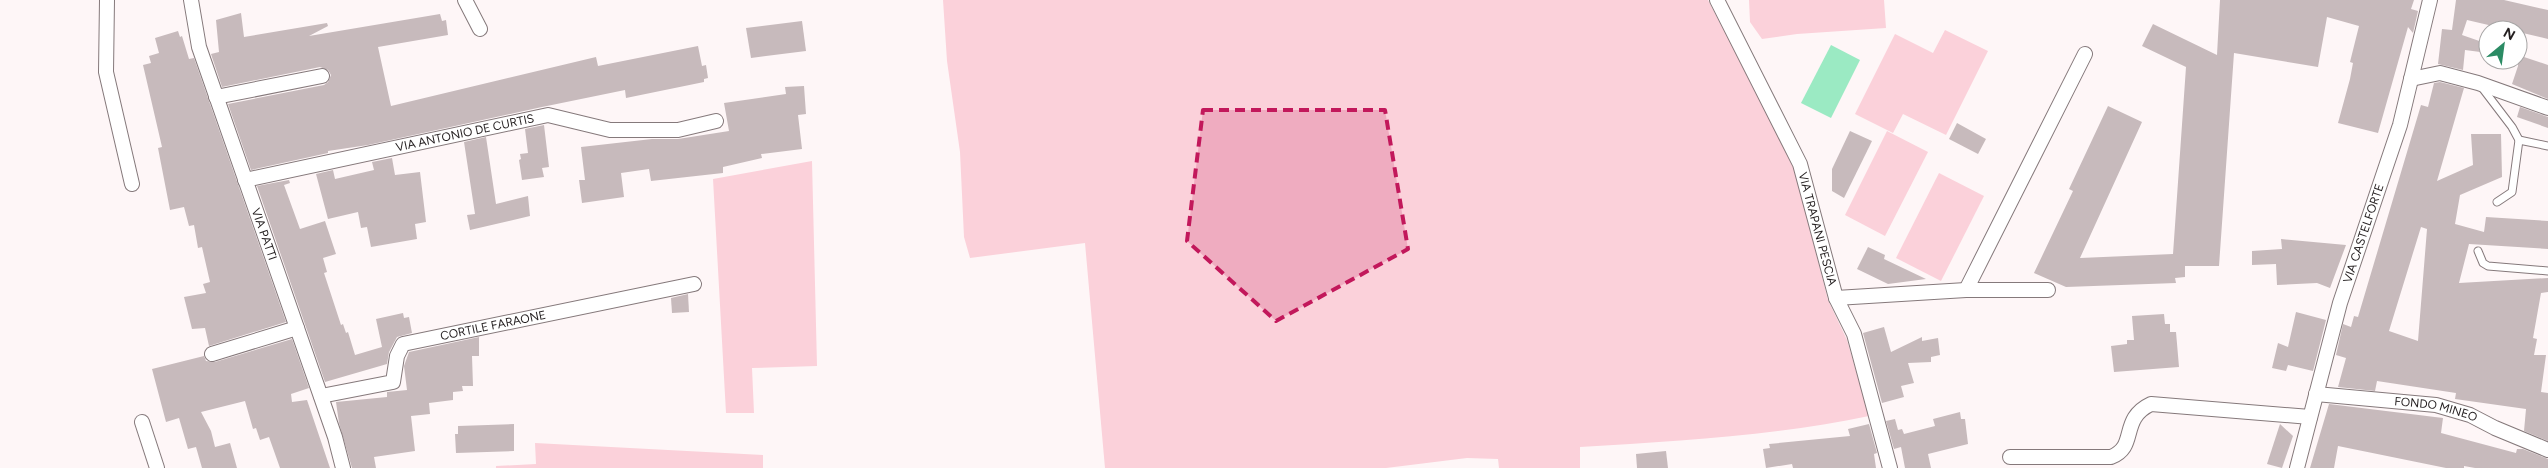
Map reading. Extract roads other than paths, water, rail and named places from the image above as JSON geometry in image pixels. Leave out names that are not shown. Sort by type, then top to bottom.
[{"type":"street","points":[[107,0],[106,72],[132,184]]},
{"type":"street","name":"VIA PATTI","points":[[192,0],[199,47],[321,396],[343,468]]},
{"type":"street","points":[[465,0],[480,29]]},
{"type":"street","name":"VIA TRAPANI PESCIA","points":[[1717,0],[1800,164],[1836,298],[1854,334],[1890,468]]},
{"type":"street","name":"VIA CASTELFORTE","points":[[2297,468],[2340,303],[2400,125],[2430,0]]},
{"type":"street","points":[[1966,290],[2086,54]]},
{"type":"street","points":[[2411,79],[2440,73],[2478,83],[2548,108]]},
{"type":"street","points":[[216,97],[322,76]]},
{"type":"street","name":"VIA ANTONIO DE CURTIS","points":[[245,180],[548,115],[610,130],[678,130],[716,121]]},
{"type":"street","name":"CORTILE FARAONE","points":[[321,396],[393,382],[397,356],[403,344],[694,284]]},
{"type":"street","points":[[1836,298],[1966,290],[2048,290]]},
{"type":"street","points":[[212,354],[297,328]]},
{"type":"street","name":"FONDO MINEO","points":[[2316,394],[2436,405],[2470,415],[2495,428],[2548,450]]},
{"type":"street","points":[[2010,457],[2111,457],[2117,455],[2126,445],[2135,415],[2139,410],[2151,404],[2310,418]]},
{"type":"street","points":[[142,422],[157,468]]},
{"type":"lane","points":[[2478,83],[2512,127],[2519,140],[2512,192],[2497,202]]},
{"type":"lane","points":[[2519,140],[2548,146]]},
{"type":"lane","points":[[2478,251],[2483,263],[2488,266],[2548,271]]}]
